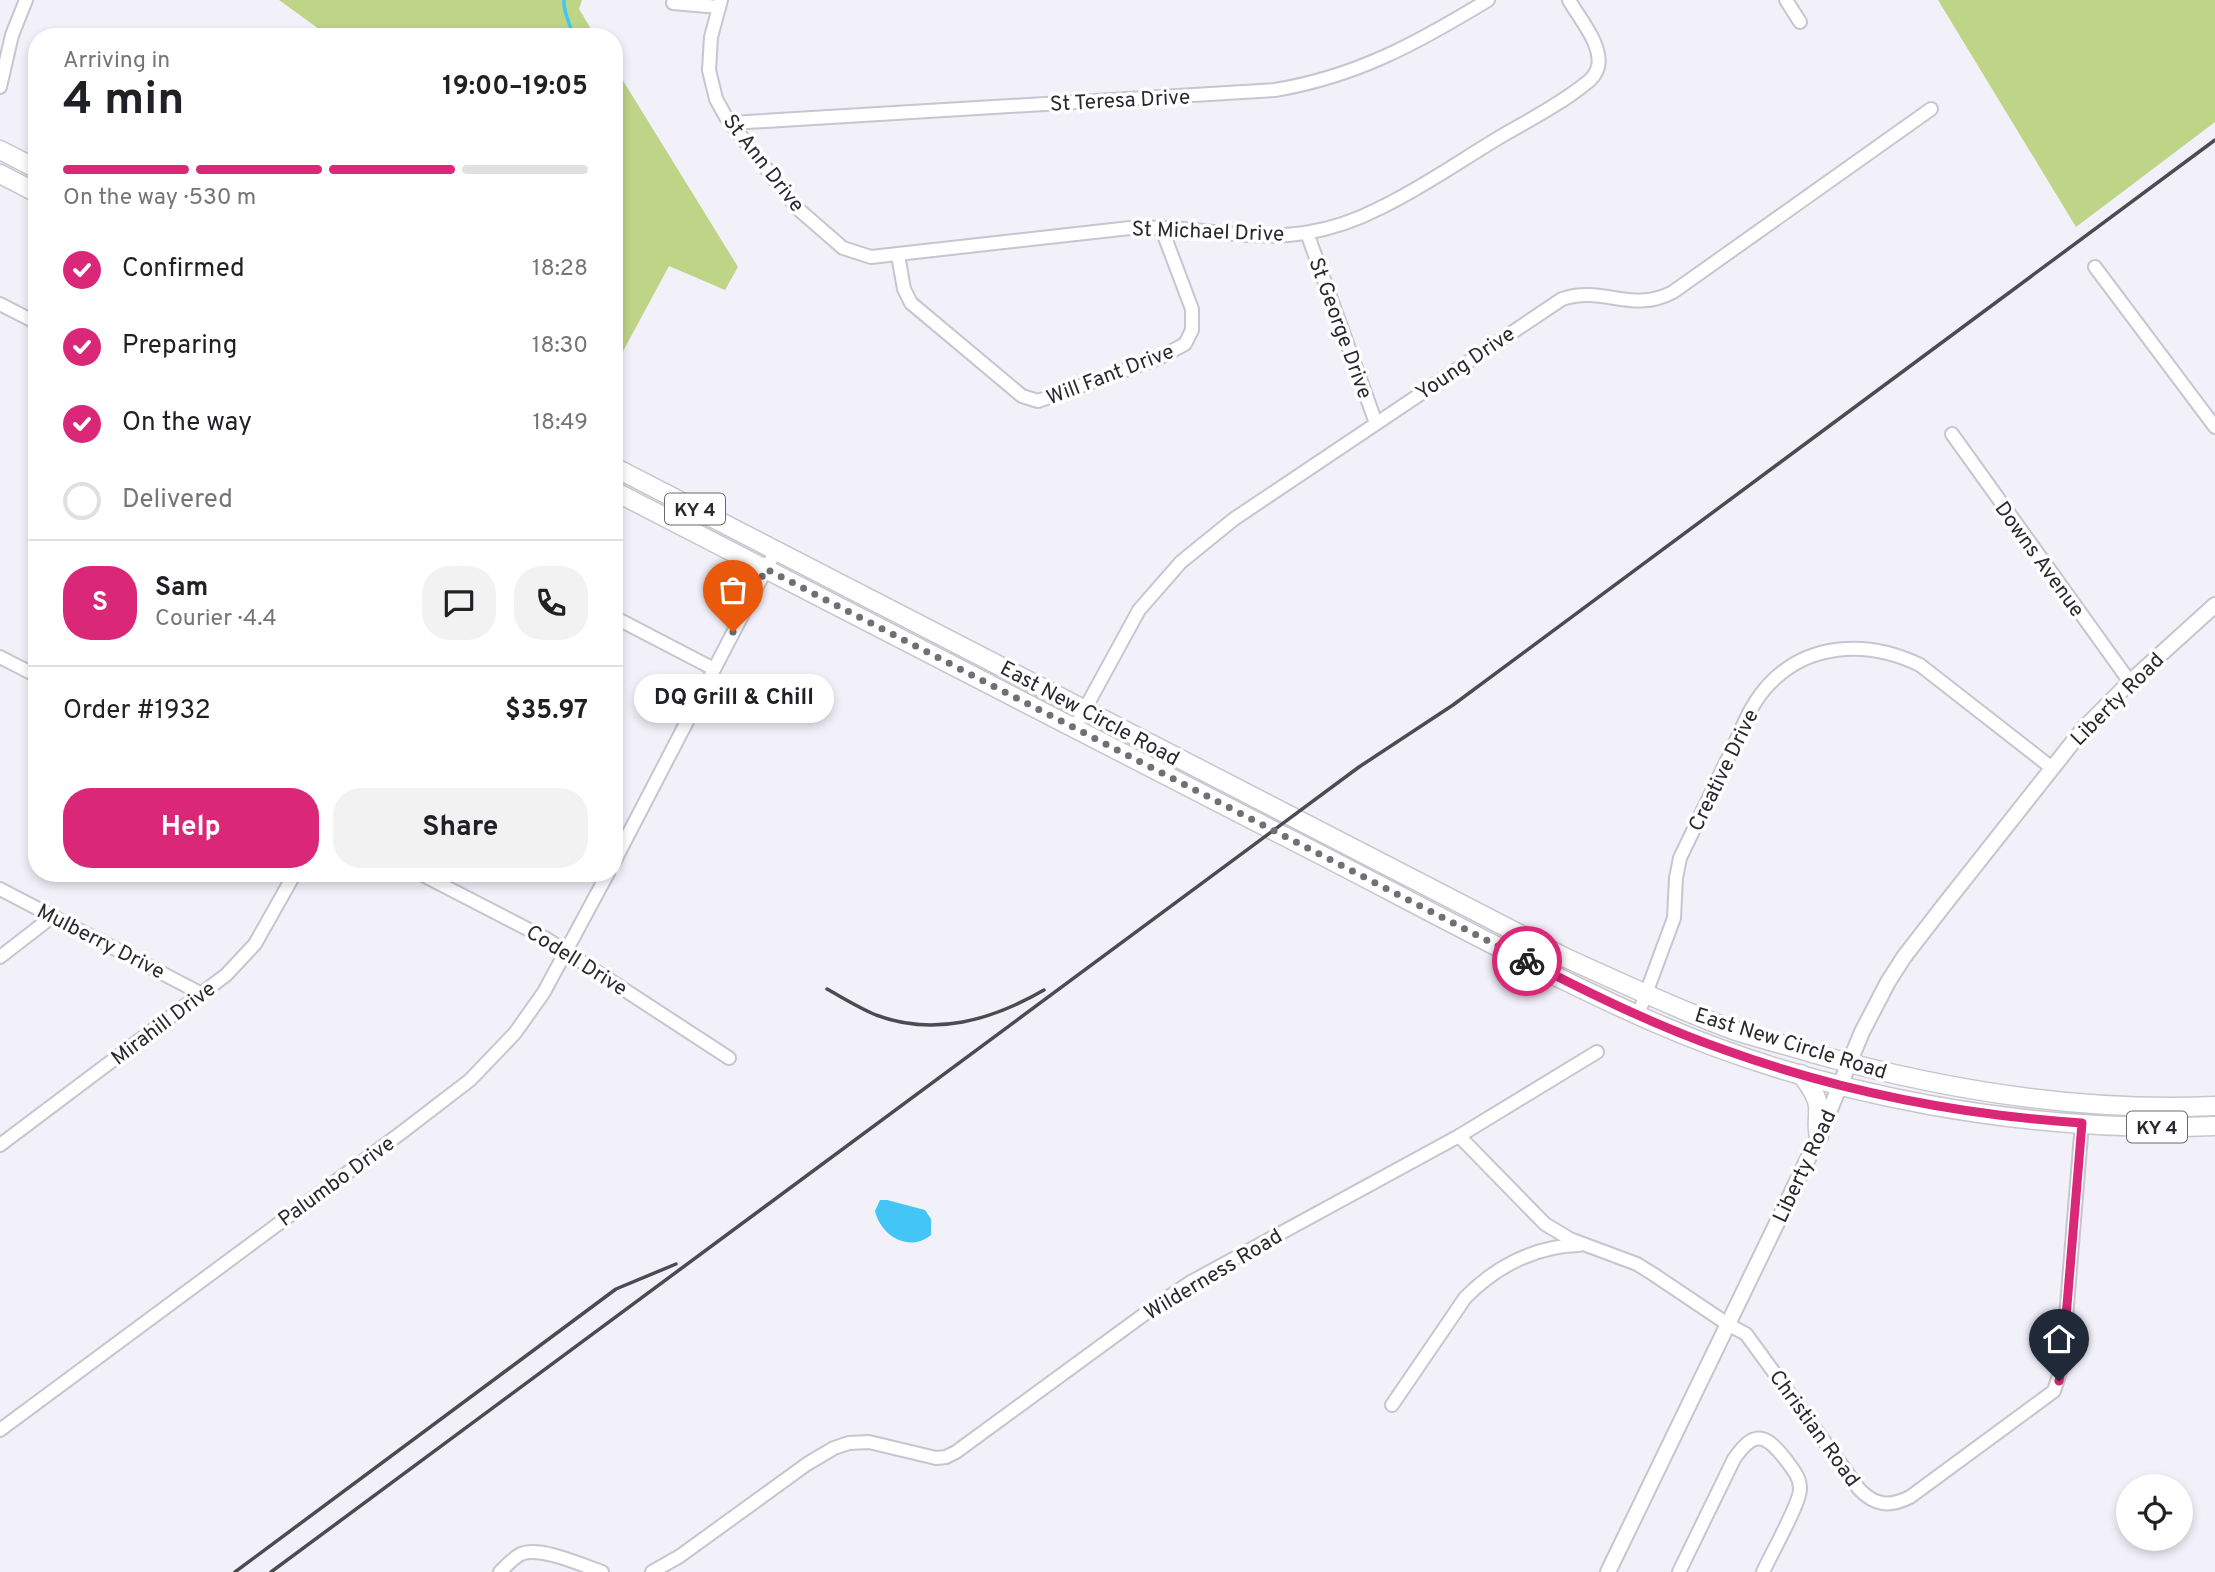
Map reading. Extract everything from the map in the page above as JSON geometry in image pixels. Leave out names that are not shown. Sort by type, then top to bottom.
[{"type":"highway","points":[[0,150],[28,164]]},
{"type":"highway","points":[[0,174],[28,188]]},
{"type":"highway","name":"East New Circle Road","points":[[623,472],[1566,958],[1739,1032],[1849,1063],[1958,1088],[2083,1103],[2215,1106]]},
{"type":"highway","name":"East New Circle Road","points":[[623,496],[1432,913],[1638,1015],[1724,1050],[1842,1085],[1929,1104],[2005,1116],[2091,1124],[2215,1126]]},
{"type":"highway","points":[[1801,1074],[1818,1104],[1816,1124],[1819,1136]]},
{"type":"highway","points":[[2083,1103],[2091,1124]]},
{"type":"main road","name":"Liberty Road","points":[[1608,1572],[1819,1136],[1867,1022],[1904,957],[2084,728],[2215,605]]},
{"type":"street","points":[[0,87],[12,35],[26,0]]},
{"type":"street","name":"St Teresa Drive","points":[[731,123],[1275,90],[1324,80],[1391,55],[1488,0]]},
{"type":"street","name":"St Michael Drive","points":[[898,255],[1129,228],[1161,227],[1252,237],[1307,233],[1335,226],[1392,202],[1591,79],[1597,68],[1597,51],[1569,0]]},
{"type":"street","points":[[1786,0],[1800,22]]},
{"type":"street","name":"St Ann Drive","points":[[673,3],[722,2],[710,37],[709,70],[716,99],[784,195],[842,248],[871,257],[898,255]]},
{"type":"street","name":"Young Drive","points":[[1074,729],[1139,610],[1181,562],[1234,519],[1562,299],[1588,294],[1640,302],[1673,292],[1931,109]]},
{"type":"street","name":"Will Fant Drive","points":[[898,255],[904,289],[911,303],[1021,396],[1038,401],[1159,358],[1185,344],[1192,330],[1192,309],[1161,227]]},
{"type":"street","name":"St George Drive","points":[[1307,233],[1376,422]]},
{"type":"street","points":[[2095,267],[2215,427]]},
{"type":"street","points":[[0,304],[28,318]]},
{"type":"street","name":"Downs Avenue","points":[[1952,434],[2130,682]]},
{"type":"street","points":[[623,845],[776,550]]},
{"type":"street","points":[[623,622],[714,669]]},
{"type":"street","name":"Creative Drive","points":[[1638,1015],[1674,918],[1680,858],[1753,706],[1778,676],[1794,664],[1811,656],[1843,648],[1874,649],[1904,657],[1920,665],[2052,768]]},
{"type":"street","points":[[0,657],[28,671]]},
{"type":"street","name":"Mirahill Drive","points":[[0,1145],[226,975],[255,944],[290,882]]},
{"type":"street","name":"Codell Drive","points":[[436,882],[545,938],[729,1058]]},
{"type":"street","name":"Palumbo Drive","points":[[0,1430],[470,1080],[528,1016],[568,952],[603,882]]},
{"type":"street","name":"Mulberry Drive","points":[[0,889],[202,994]]},
{"type":"street","points":[[0,957],[53,916]]},
{"type":"street","name":"Wilderness Road","points":[[652,1572],[680,1556],[807,1464],[834,1448],[849,1443],[869,1442],[936,1458],[956,1452],[1191,1282],[1459,1136],[1597,1052]]},
{"type":"street","name":"Christian Road","points":[[1729,1325],[1746,1334],[1865,1496],[1881,1504],[1901,1501],[1927,1485],[2054,1391],[2062,1366],[2080,1148],[2091,1124]]},
{"type":"street","points":[[1459,1136],[1545,1224],[1583,1245],[1645,1269],[1729,1325]]},
{"type":"street","points":[[1392,1405],[1473,1290],[1490,1276],[1524,1256],[1555,1247],[1583,1245]]},
{"type":"street","points":[[1679,1572],[1734,1459],[1744,1445],[1752,1439],[1760,1438],[1774,1445],[1792,1468],[1800,1487],[1797,1503],[1763,1572]]},
{"type":"street","points":[[500,1572],[521,1555],[531,1552],[553,1555],[602,1572]]},
{"type":"green space","points":[[279,0],[582,0],[579,9],[591,28],[318,28]]},
{"type":"green space","points":[[1938,0],[2215,0],[2215,122],[2076,227]]},
{"type":"green space","points":[[623,81],[738,267],[725,290],[669,266],[623,351]]},
{"type":"water","points":[[880,1200],[925,1210],[931,1219],[931,1235],[914,1242],[897,1239],[883,1228],[878,1220],[875,1211]]},
{"type":"waterway","points":[[564,0],[570,28]]},
{"type":"railway","points":[[271,1572],[1359,767],[1453,705],[2215,140]]},
{"type":"railway","points":[[827,989],[876,1015],[920,1025],[941,1025],[984,1017],[1044,990]]},
{"type":"railway","points":[[235,1572],[616,1289],[676,1264]]},
{"type":"way so far","points":[[733,632],[766,569],[1527,961]]},
{"type":"place","name":"DQ Grill & Chill","points":[[733,632]]},
{"type":"route","points":[[1527,961],[1654,1022],[1769,1065],[1842,1085],[1929,1104],[2005,1116],[2082,1123],[2059,1381]]}]
